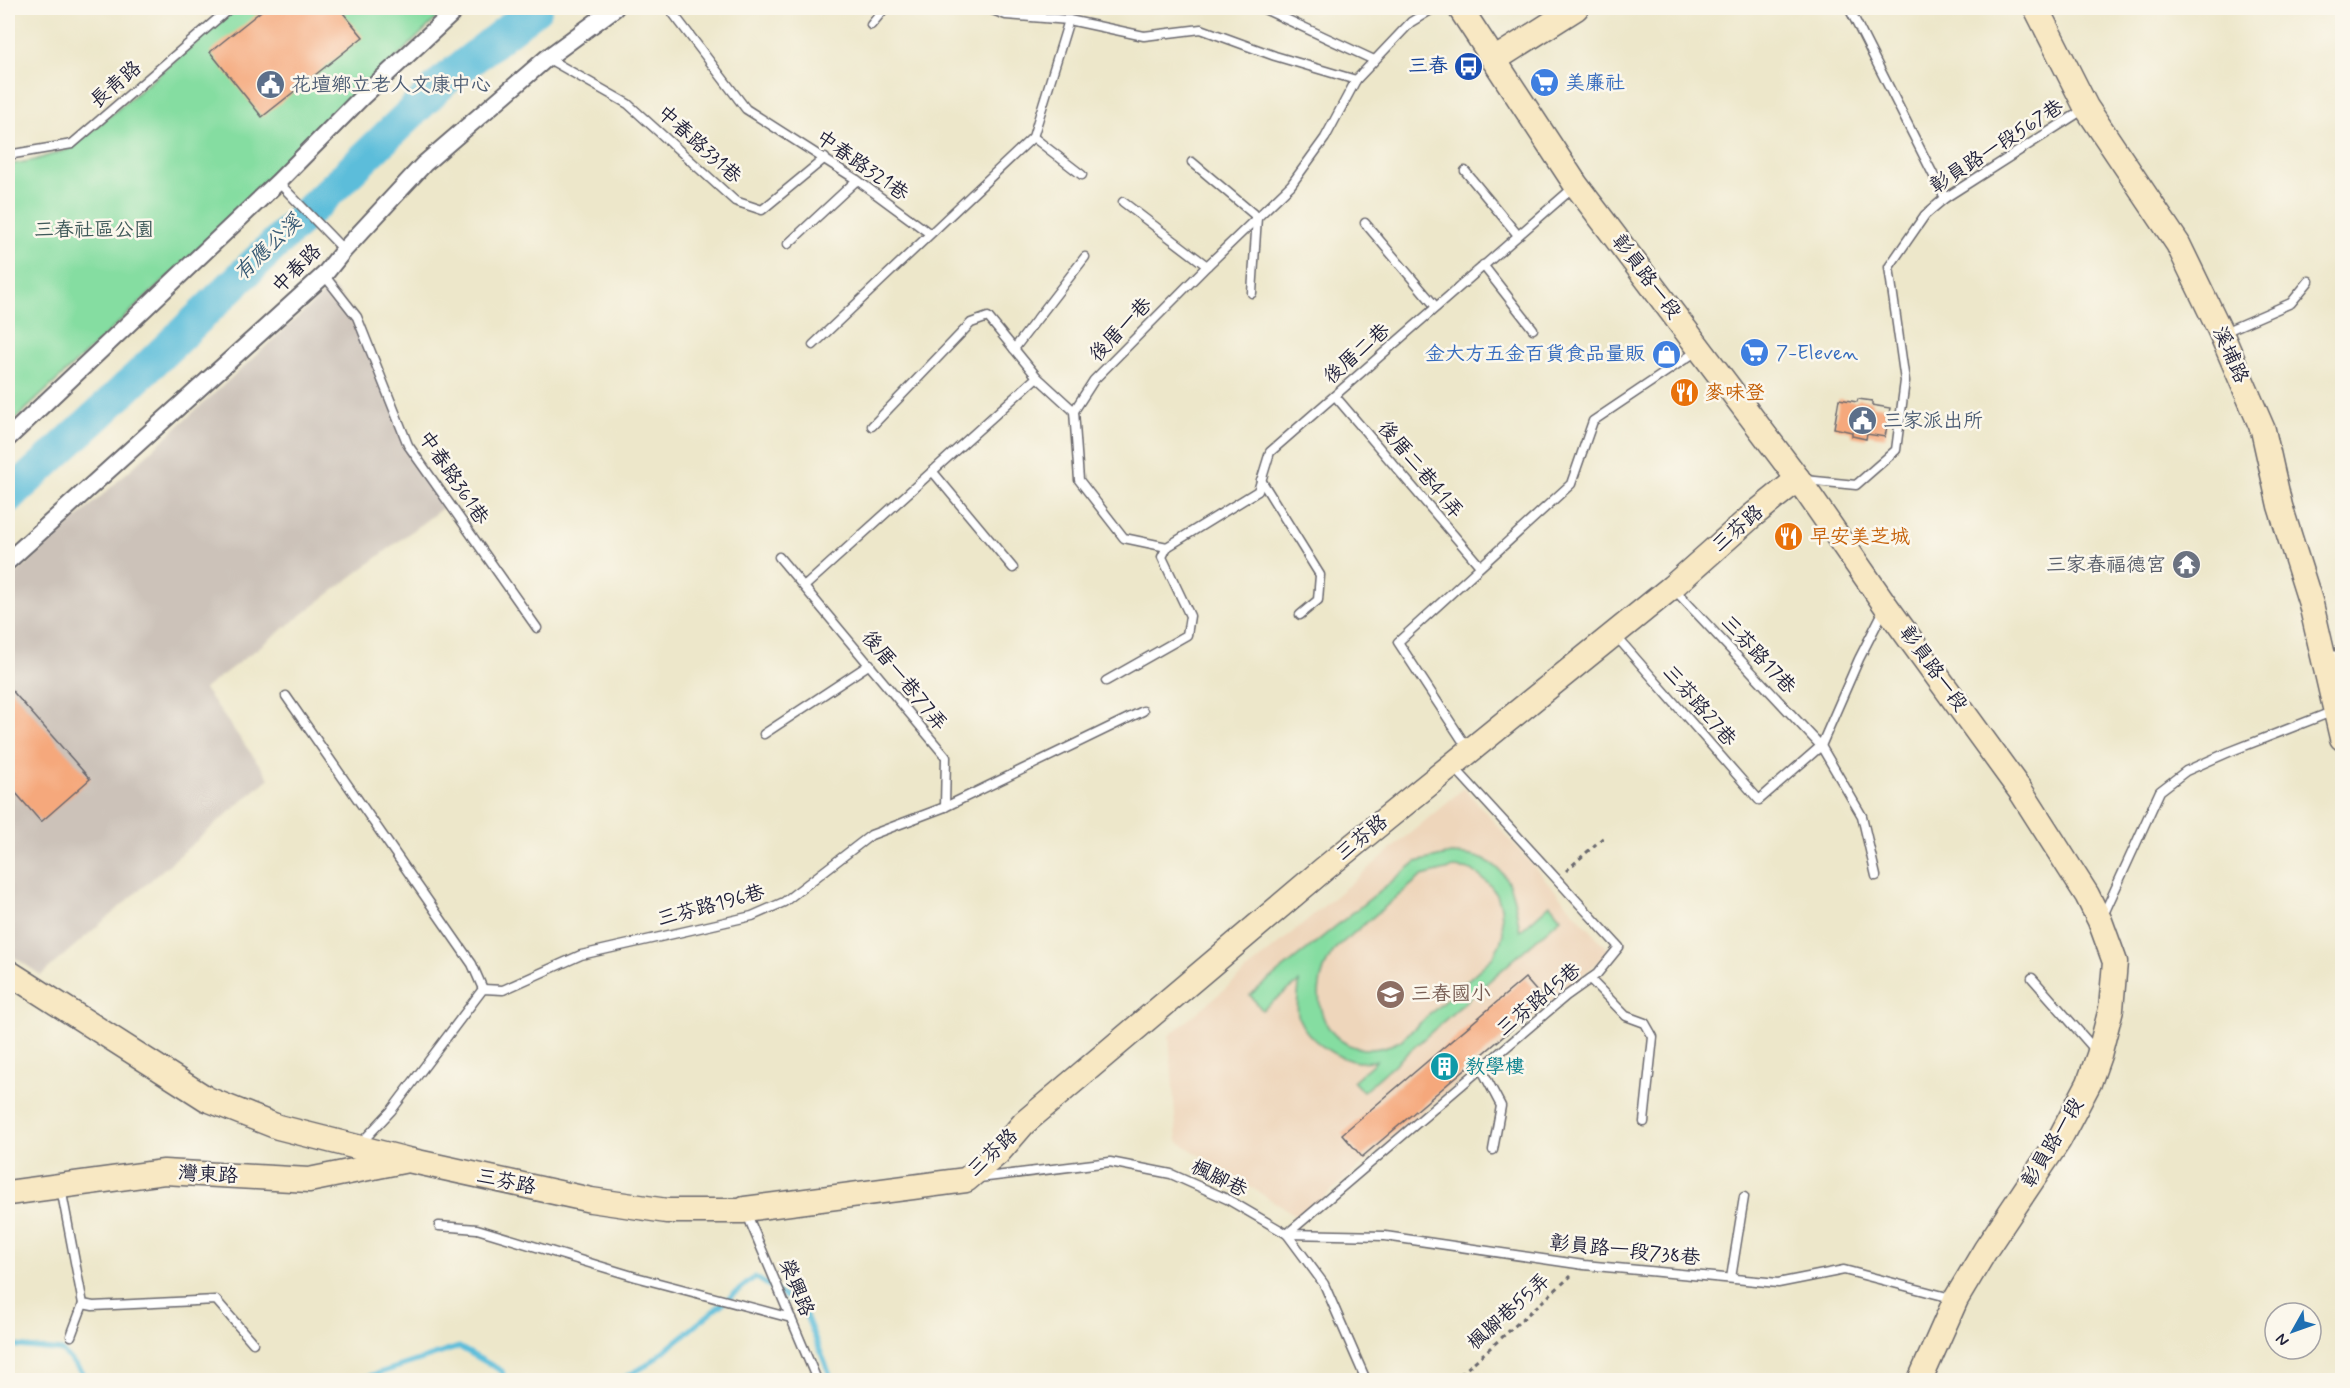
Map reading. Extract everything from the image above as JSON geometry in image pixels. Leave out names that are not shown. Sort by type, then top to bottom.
[{"type":"street","points":[[8,438],[278,182],[362,97],[458,8]]},
{"type":"street","name":"中春路","points":[[8,561],[324,275],[344,250],[424,164],[547,58],[615,8]]},
{"type":"street","name":"彰員路一段","points":[[1460,8],[1576,185],[1798,479],[1886,606],[2022,793],[2086,895],[2100,921],[2115,962],[2111,1009],[2089,1083],[2059,1140],[1986,1249],[1956,1299],[1920,1380]]},
{"type":"street","points":[[1494,60],[1576,8]]},
{"type":"street","name":"溪埔路","points":[[2036,8],[2086,107],[2178,244],[2221,333],[2263,430],[2280,506],[2311,604],[2333,655],[2334,711],[2343,738]]},
{"type":"street","name":"三芬路","points":[[8,972],[207,1099],[278,1127],[408,1160],[591,1200],[668,1211],[744,1211],[745,1209],[966,1180],[998,1153],[1024,1123],[1324,869],[1672,587],[1752,516],[1798,479]]},
{"type":"street","name":"灣東路","points":[[8,1193],[164,1172],[309,1180],[408,1160]]},
{"type":"lane","name":"長青路","points":[[8,155],[72,144],[231,8]]},
{"type":"lane","name":"中春路321巷","points":[[669,8],[746,109],[825,158],[929,233]]},
{"type":"lane","points":[[871,25],[885,8]]},
{"type":"lane","points":[[987,8],[1006,15],[1069,20],[1144,36],[1201,29],[1275,56],[1356,80]]},
{"type":"lane","points":[[1262,8],[1374,60]]},
{"type":"lane","name":"後厝一巷","points":[[1074,411],[1094,380],[1291,185],[1325,138],[1356,80],[1411,22],[1434,8]]},
{"type":"lane","points":[[1849,8],[1945,198]]},
{"type":"lane","points":[[813,345],[1033,137],[1069,20]]},
{"type":"lane","name":"中春路331巷","points":[[547,58],[628,104],[735,201],[762,210],[825,158]]},
{"type":"lane","name":"彰員路一段567巷","points":[[1798,479],[1856,485],[1896,450],[1905,381],[1889,267],[1925,216],[1945,198],[2086,107]]},
{"type":"lane","points":[[1033,137],[1082,175]]},
{"type":"lane","points":[[1192,162],[1257,218],[1252,293]]},
{"type":"lane","points":[[1465,171],[1517,234]]},
{"type":"lane","points":[[788,244],[857,180]]},
{"type":"lane","points":[[278,182],[344,250]]},
{"type":"lane","name":"後厝二巷","points":[[1167,547],[1258,490],[1270,452],[1517,234],[1576,185]]},
{"type":"lane","points":[[1124,202],[1207,266]]},
{"type":"lane","points":[[1365,223],[1436,306]]},
{"type":"lane","points":[[1014,349],[1085,257]]},
{"type":"lane","points":[[1483,265],[1533,329]]},
{"type":"lane","name":"中春路361巷","points":[[324,275],[357,317],[408,445],[537,628]]},
{"type":"lane","points":[[2221,333],[2291,303],[2309,281]]},
{"type":"lane","points":[[872,426],[971,323],[988,317],[1037,377],[1074,411],[1079,480],[1124,537],[1167,547],[1162,557],[1191,616],[1187,635],[1106,681]]},
{"type":"lane","points":[[1480,566],[1570,484],[1593,421],[1700,349]]},
{"type":"lane","points":[[805,586],[1037,377]]},
{"type":"lane","name":"後厝二巷41弄","points":[[1335,396],[1480,566]]},
{"type":"lane","points":[[933,472],[1013,568]]},
{"type":"lane","points":[[1261,480],[1320,575],[1318,600],[1300,615]]},
{"type":"lane","name":"後厝一巷77弄","points":[[779,557],[946,757],[945,807]]},
{"type":"lane","name":"三芬路45巷","points":[[1287,1234],[1597,974],[1619,947],[1558,879],[1461,758],[1398,642],[1480,566]]},
{"type":"lane","name":"三芬路17巷","points":[[1672,587],[1821,746],[1862,816],[1876,876]]},
{"type":"lane","points":[[1821,746],[1858,659],[1886,606]]},
{"type":"lane","name":"三芬路27巷","points":[[1614,633],[1759,800],[1821,746]]},
{"type":"lane","points":[[764,734],[870,664]]},
{"type":"lane","points":[[286,696],[472,964],[483,989],[391,1111],[357,1147]]},
{"type":"lane","name":"三芬路196巷","points":[[483,989],[503,990],[581,955],[752,916],[784,902],[871,834],[945,807],[1143,711]]},
{"type":"lane","points":[[2100,921],[2160,791],[2186,771],[2334,711]]},
{"type":"lane","points":[[2031,978],[2099,1055]]},
{"type":"lane","points":[[1590,979],[1626,1016],[1645,1023],[1653,1037],[1644,1122]]},
{"type":"lane","points":[[1482,1070],[1501,1106],[1493,1150]]},
{"type":"lane","name":"楓腳巷","points":[[966,1180],[1110,1162],[1171,1174],[1227,1199],[1287,1234],[1324,1284],[1366,1380]]},
{"type":"lane","points":[[60,1186],[83,1304],[71,1336]]},
{"type":"lane","points":[[1731,1278],[1744,1197]]},
{"type":"lane","name":"榮興路","points":[[745,1209],[817,1380]]},
{"type":"lane","points":[[439,1226],[477,1229],[636,1277],[791,1318]]},
{"type":"lane","name":"彰員路一段738巷","points":[[1287,1234],[1385,1236],[1584,1265],[1778,1283],[1844,1270],[1956,1299]]},
{"type":"lane","points":[[83,1304],[93,1306],[216,1300],[253,1343]]},
{"type":"path","points":[[1558,879],[1605,836]]},
{"type":"path","name":"楓腳巷55弄","points":[[1454,1380],[1584,1265]]},
{"type":"shaded area","points":[[332,286],[357,317],[408,445],[449,503],[204,689],[269,778],[41,975],[8,953],[8,581]]},
{"type":"shaded area","name":"三春國小","points":[[1464,788],[1610,952],[1300,1218],[1177,1141],[1169,1036]]},
{"type":"green space","name":"三春社區公園","points":[[237,8],[447,8],[277,175],[8,426],[8,165],[35,160],[72,148]]},
{"type":"green space","points":[[1451,854],[1485,860],[1496,866],[1510,886],[1520,931],[1550,904],[1561,918],[1363,1092],[1353,1081],[1376,1061],[1358,1062],[1341,1057],[1323,1047],[1308,1034],[1298,1015],[1299,982],[1262,1010],[1250,995],[1416,862]],"holes":[[[1454,868],[1472,870],[1489,884],[1497,895],[1501,907],[1503,933],[1492,958],[1400,1041],[1377,1048],[1356,1047],[1340,1040],[1328,1026],[1321,1009],[1319,989],[1324,969],[1336,948],[1422,876]]]},
{"type":"building","name":"花壇鄉立老人文康中心","points":[[265,8],[339,8],[363,37],[262,117],[210,52]]},
{"type":"building","name":"三家派出所","points":[[1839,399],[1857,402],[1858,399],[1872,401],[1872,405],[1890,408],[1885,437],[1867,434],[1866,439],[1852,436],[1852,432],[1834,428]]},
{"type":"building","points":[[8,686],[90,779],[41,822],[8,784]]},
{"type":"building","name":"教學樓","points":[[1525,978],[1545,1001],[1362,1157],[1342,1134]]},
{"type":"waterway","name":"有應公溪","points":[[8,497],[101,412],[444,81],[536,8]]},
{"type":"waterway","points":[[620,1380],[647,1365],[755,1277],[803,1308],[832,1380]]},
{"type":"waterway","points":[[8,1345],[62,1351],[89,1380]]},
{"type":"waterway","points":[[358,1380],[459,1347],[502,1371],[505,1380]]},
{"type":"place","name":"三春","points":[[1469,66]]},
{"type":"place","name":"美廉社","points":[[1544,83]]},
{"type":"place","name":"花壇鄉立老人文康中心","points":[[270,85]]},
{"type":"place","name":"7-Eleven","points":[[1755,353]]},
{"type":"place","name":"金大方五金百貨食品量販","points":[[1666,354]]},
{"type":"place","name":"麥味登","points":[[1684,393]]},
{"type":"place","name":"三家派出所","points":[[1862,421]]},
{"type":"place","name":"早安美芝城","points":[[1789,537]]},
{"type":"place","name":"三家春福德宮","points":[[2187,565]]},
{"type":"place","name":"三春國小","points":[[1390,994]]},
{"type":"place","name":"教學樓","points":[[1444,1067]]}]
